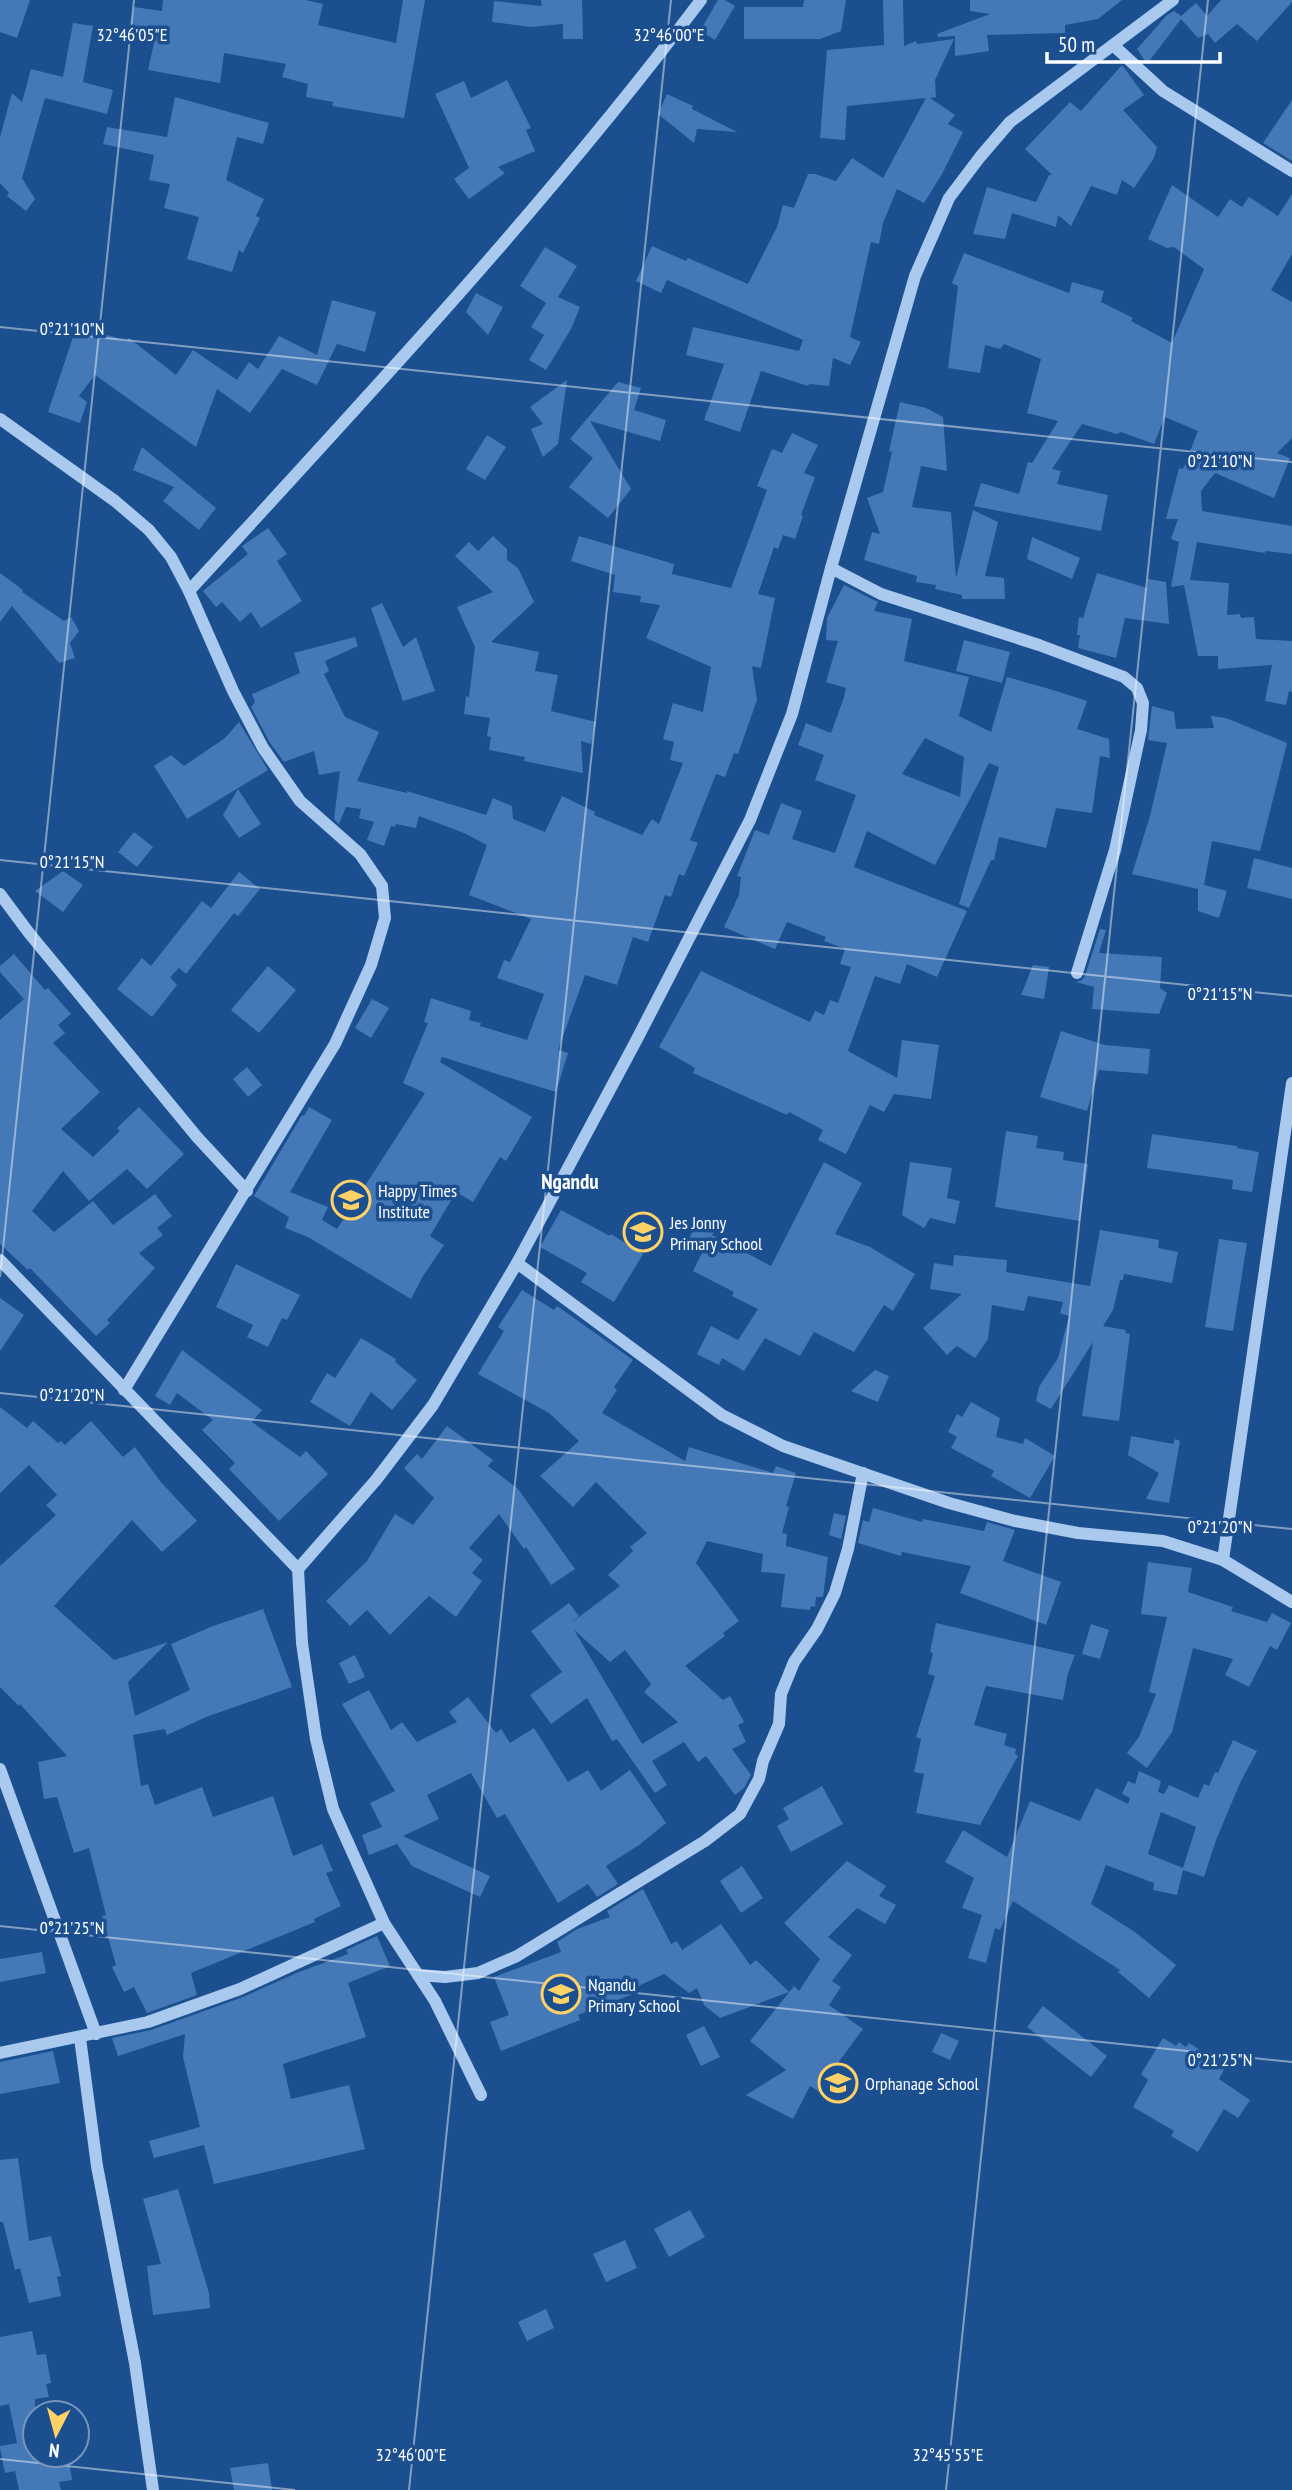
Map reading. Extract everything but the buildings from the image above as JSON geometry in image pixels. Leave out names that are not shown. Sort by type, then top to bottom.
[{"type":"street","points":[[189,591],[457,295],[651,66],[701,0]]},
{"type":"street","points":[[298,1569],[376,1480],[433,1405],[517,1264],[750,820],[792,713],[915,275],[949,198],[1010,122],[1172,0]]},
{"type":"street","points":[[1113,45],[1163,91],[1292,171]]},
{"type":"street","points":[[0,419],[116,501],[149,530],[171,556],[233,691],[263,748],[300,801],[360,853],[382,886],[385,918],[371,965],[335,1044],[124,1390]]},
{"type":"street","points":[[831,568],[881,594],[1039,645],[1124,677],[1137,688],[1143,703],[1141,730],[1115,850],[1077,973]]},
{"type":"street","points":[[0,894],[197,1137],[247,1191]]},
{"type":"street","points":[[1223,1560],[1292,1083]]},
{"type":"street","points":[[0,1260],[298,1569],[302,1643],[316,1739],[333,1809],[384,1923],[435,2001],[481,2095]]},
{"type":"street","points":[[517,1264],[722,1415],[783,1446],[950,1503],[1015,1521],[1079,1533],[1163,1541],[1223,1560],[1292,1602]]},
{"type":"street","points":[[418,1975],[445,1977],[478,1973],[517,1956],[705,1841],[740,1814],[758,1779],[779,1724],[781,1694],[794,1662],[817,1629],[835,1593],[848,1549],[863,1473]]},
{"type":"street","points":[[0,1769],[96,2034]]},
{"type":"street","points":[[0,2053],[148,2022],[240,1989],[384,1923]]},
{"type":"street","points":[[80,2038],[97,2166],[135,2363],[153,2490]]},
{"type":"place","name":"Happy Times Institute","points":[[351,1200]]},
{"type":"place","name":"Jes Jonny Primary School","points":[[643,1232]]},
{"type":"place","name":"Ngandu Primary School","points":[[561,1994]]},
{"type":"place","name":"Orphanage School","points":[[838,2083]]},
{"type":"district","name":"Ngandu","points":[[570,1181]]}]
